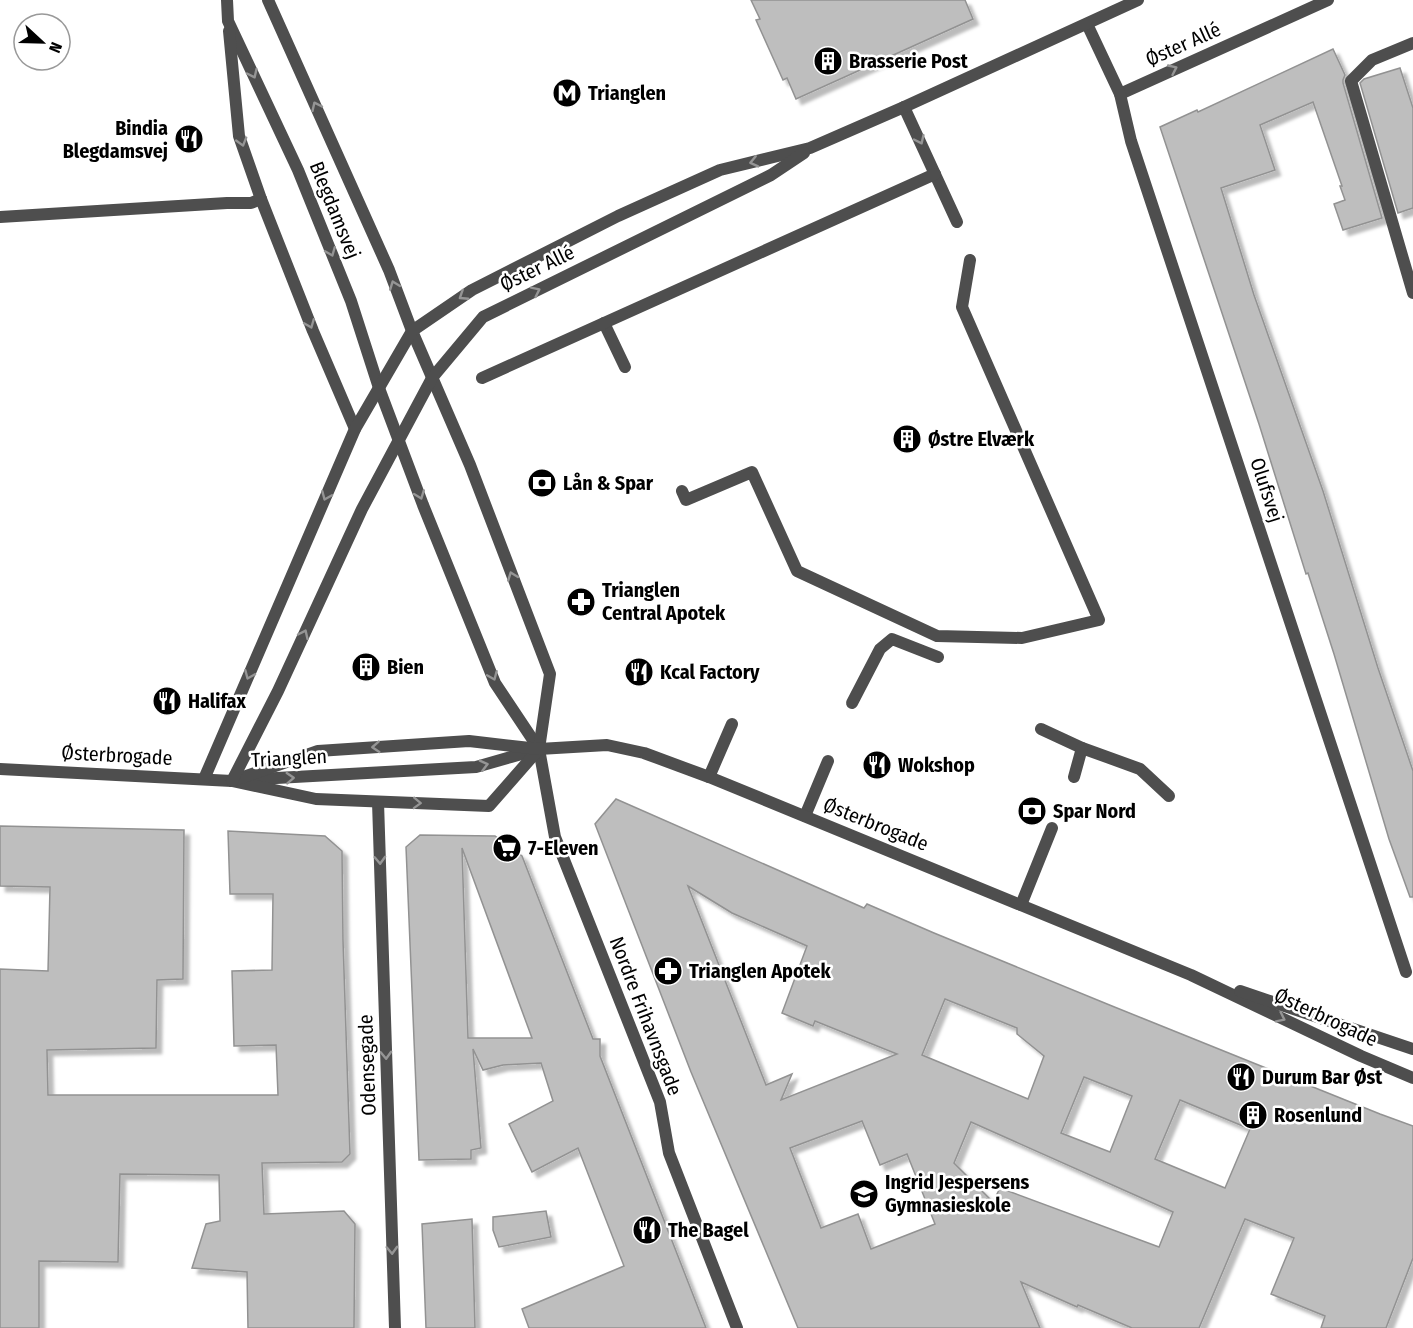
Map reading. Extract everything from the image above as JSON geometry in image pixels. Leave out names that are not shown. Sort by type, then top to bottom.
[{"type":"street","name":"Blegdamsvej","points":[[227,0],[228,21],[298,170],[351,301],[379,388],[399,440]]},
{"type":"street","name":"Blegdamsvej","points":[[268,0],[389,270],[432,378]]},
{"type":"street","name":"Øster Allé","points":[[355,429],[412,331],[472,291],[628,212],[720,170],[810,148],[1138,0]]},
{"type":"street","name":"Øster Allé","points":[[1120,94],[1328,0]]},
{"type":"street","points":[[204,779],[355,429],[313,331],[239,136],[228,21]]},
{"type":"street","name":"Olufsvej","points":[[1087,24],[1120,94],[1131,141],[1406,972]]},
{"type":"street","points":[[1413,43],[1372,60],[1351,81],[1413,293]]},
{"type":"street","points":[[904,107],[957,222]]},
{"type":"street","name":"Øster Allé","points":[[362,509],[432,378],[483,317],[771,175],[810,148]]},
{"type":"street","points":[[482,378],[935,174]]},
{"type":"street","points":[[0,217],[251,203],[261,199]]},
{"type":"street","points":[[682,491],[686,500],[752,472],[796,571],[937,636],[1022,638],[1099,620],[962,307],[970,260]]},
{"type":"street","points":[[604,323],[625,367]]},
{"type":"street","points":[[432,378],[470,465],[550,675],[539,749]]},
{"type":"street","points":[[399,440],[495,683],[539,749]]},
{"type":"street","name":"Trianglen","points":[[231,780],[278,691],[362,509]]},
{"type":"street","points":[[852,703],[880,649],[892,639],[938,657]]},
{"type":"street","points":[[709,777],[732,724]]},
{"type":"street","points":[[1041,729],[1083,748],[1140,769],[1168,796]]},
{"type":"street","name":"Østerbrogade","points":[[231,780],[318,751],[469,741],[539,749],[607,745],[644,753],[709,777],[1191,975],[1361,1056],[1413,1078]]},
{"type":"street","points":[[1074,777],[1083,748]]},
{"type":"street","name":"Østerbrogade","points":[[0,769],[231,780],[316,799],[489,806],[539,749]]},
{"type":"street","name":"Trianglen","points":[[231,780],[476,767],[539,749]]},
{"type":"street","name":"Nordre Frihavnsgade","points":[[539,749],[555,837],[660,1102],[669,1153],[737,1328]]},
{"type":"street","points":[[805,816],[828,761]]},
{"type":"street","name":"Odensegade","points":[[378,801],[395,1328]]},
{"type":"street","points":[[1021,905],[1052,828]]},
{"type":"street","name":"Østerbrogade","points":[[1191,975],[1413,1049]]},
{"type":"building","name":"Brasserie Post","points":[[751,0],[965,0],[973,19],[796,99],[787,78],[783,80],[756,20],[760,19]]},
{"type":"building","points":[[1333,49],[1345,75],[1343,83],[1382,218],[1343,230],[1334,204],[1345,200],[1340,186],[1342,186],[1313,102],[1260,125],[1275,170],[1221,188],[1254,295],[1323,491],[1378,668],[1413,771],[1413,897],[1410,897],[1389,839],[1308,573],[1306,574],[1259,424],[1160,127],[1197,110],[1198,112]]},
{"type":"building","points":[[1400,68],[1413,108],[1413,208],[1398,213],[1360,83],[1364,79]]},
{"type":"building","points":[[616,799],[864,908],[867,904],[1112,1006],[1413,1126],[1413,1258],[1386,1328],[1321,1328],[1325,1316],[1271,1294],[1294,1238],[1245,1219],[1199,1328],[1132,1328],[1021,1282],[1040,1328],[798,1328],[691,1072],[595,824]],"holes":[[[688,886],[732,913],[807,946],[782,1013],[813,1026],[815,1021],[897,1054],[781,1100],[792,1074],[766,1085]],[[945,999],[1017,1028],[1017,1034],[1044,1056],[1028,1099],[922,1055]],[[1084,1077],[1132,1096],[1110,1152],[1061,1133]],[[1180,1100],[1250,1129],[1225,1188],[1155,1159]],[[862,1121],[880,1165],[907,1154],[935,1224],[871,1249],[858,1214],[821,1228],[790,1148]],[[971,1122],[1173,1212],[1159,1247],[1000,1188],[993,1202],[954,1163]]]},
{"type":"building","points":[[0,826],[184,830],[183,979],[157,980],[156,1048],[47,1050],[48,1095],[278,1095],[276,1045],[234,1046],[232,971],[272,970],[273,894],[230,894],[228,831],[325,836],[342,851],[350,1154],[342,1162],[262,1163],[264,1214],[344,1211],[355,1224],[354,1328],[248,1328],[247,1272],[192,1268],[206,1224],[220,1221],[219,1175],[120,1174],[118,1262],[39,1261],[39,1328],[0,1328],[0,969],[48,971],[50,887],[0,886]]},
{"type":"building","points":[[420,835],[495,836],[522,856],[593,1039],[600,1039],[600,1056],[706,1328],[529,1328],[522,1309],[624,1266],[578,1148],[532,1172],[509,1124],[553,1101],[541,1063],[503,1065],[483,1070],[473,1049],[481,1148],[471,1150],[471,1159],[419,1160],[406,847]],"holes":[[[462,848],[532,1038],[468,1038]]]},
{"type":"building","points":[[546,1211],[551,1237],[499,1247],[493,1230],[493,1217]]},
{"type":"building","points":[[472,1219],[475,1328],[426,1328],[422,1224]]},
{"type":"place","name":"Brasserie Post","points":[[828,61]]},
{"type":"place","name":"Trianglen","points":[[567,93]]},
{"type":"place","name":"Bindia Blegdamsvej","points":[[189,139]]},
{"type":"place","name":"Østre Elværk","points":[[907,439]]},
{"type":"place","name":"Lån & Spar","points":[[542,483]]},
{"type":"place","name":"Trianglen Central Apotek","points":[[581,602]]},
{"type":"place","name":"Bien","points":[[366,667]]},
{"type":"place","name":"Kcal Factory","points":[[639,672]]},
{"type":"place","name":"Halifax","points":[[167,701]]},
{"type":"place","name":"Wokshop","points":[[877,765]]},
{"type":"place","name":"Spar Nord","points":[[1032,811]]},
{"type":"place","name":"7-Eleven","points":[[507,848]]},
{"type":"place","name":"Trianglen Apotek","points":[[668,971]]},
{"type":"place","name":"Durum Bar Øst","points":[[1241,1077]]},
{"type":"place","name":"Rosenlund","points":[[1253,1115]]},
{"type":"place","name":"Ingrid Jespersens Gymnasieskole","points":[[864,1194]]},
{"type":"place","name":"The Bagel","points":[[647,1230]]}]
